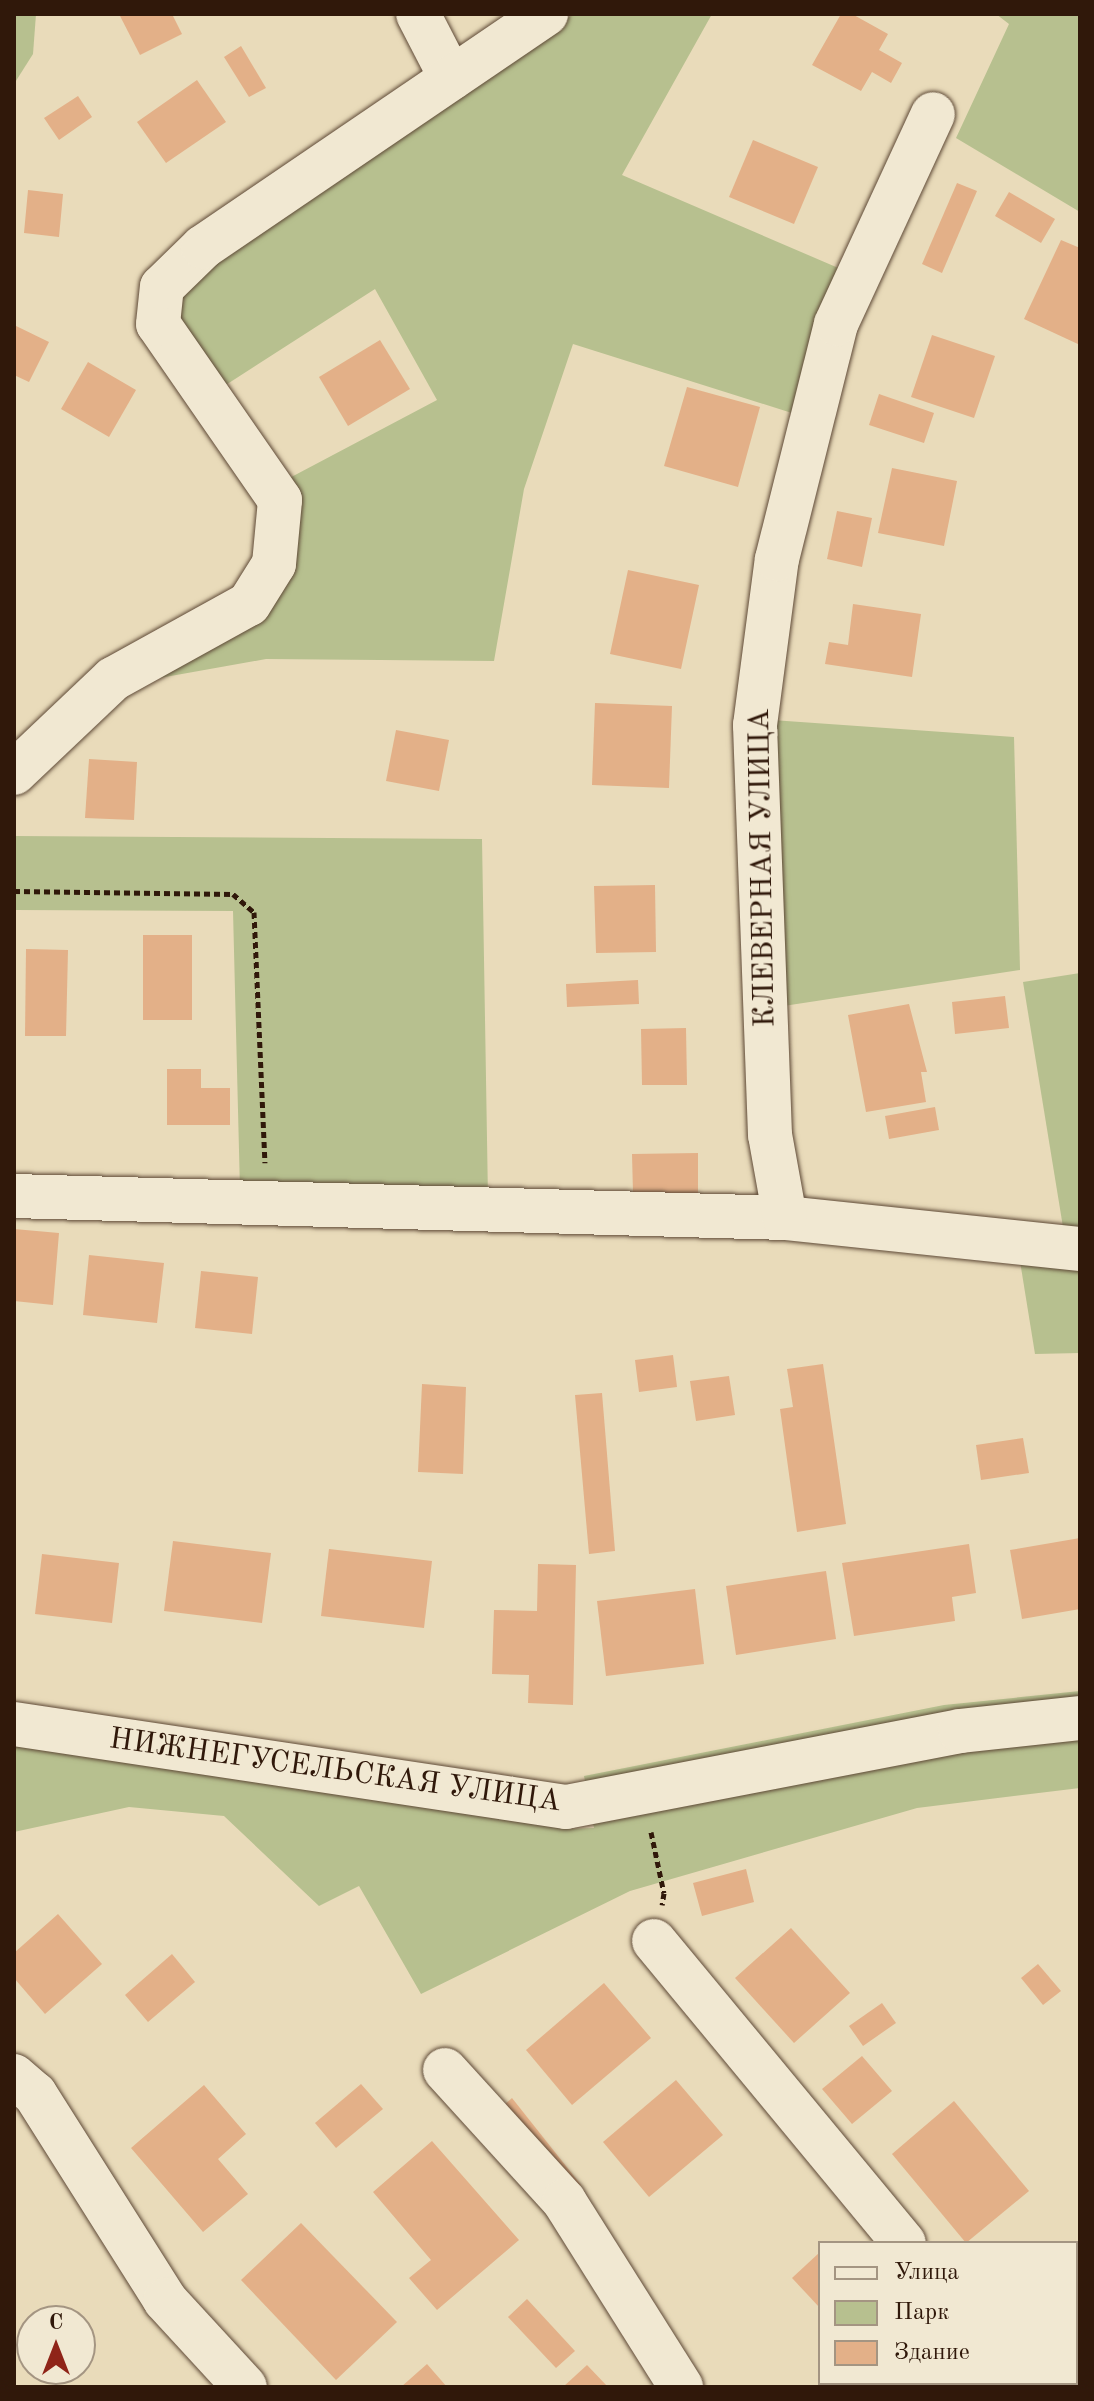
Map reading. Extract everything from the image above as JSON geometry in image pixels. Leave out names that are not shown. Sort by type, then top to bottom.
[{"type":"street","points":[[418,14],[451,78]]},
{"type":"street","points":[[14,773],[113,679],[249,604],[274,564],[280,500],[158,324],[162,287],[203,247],[546,14]]},
{"type":"street","name":"КЛЕВЕРНАЯ УЛИЦА","points":[[785,1218],[770,1135],[755,725],[777,559],[836,324],[933,114]]},
{"type":"street","points":[[14,1196],[785,1218],[1080,1249]]},
{"type":"street","name":"НИЖНЕГУСЕЛЬСКАЯ УЛИЦА","points":[[14,1724],[566,1807],[960,1731],[1080,1718]]},
{"type":"street","points":[[654,1941],[902,2241]]},
{"type":"street","points":[[445,2070],[564,2201],[681,2387]]},
{"type":"street","points":[[14,2076],[35,2094],[165,2300],[245,2387]]},
{"type":"path","points":[[14,891],[233,894],[254,912],[268,1204]]},
{"type":"path","points":[[636,1794],[664,1893],[654,1941]]},
{"type":"green space","points":[[14,14],[36,14],[33,54],[14,84]]},
{"type":"green space","points":[[574,14],[712,14],[622,175],[843,270],[795,414],[573,344],[524,489],[494,661],[266,659],[126,684],[259,613],[280,483],[437,400],[375,289],[218,390],[179,339],[178,293],[212,256],[459,86]]},
{"type":"green space","points":[[996,14],[1080,14],[1080,212],[956,138],[1009,24]]},
{"type":"green space","points":[[772,720],[1014,737],[1020,970],[777,1007]]},
{"type":"green space","points":[[14,836],[482,839],[488,1198],[240,1190],[233,911],[14,910]]},
{"type":"green space","points":[[1080,973],[1080,1231],[1063,1227],[1023,982]]},
{"type":"green space","points":[[1019,1255],[1080,1264],[1080,1353],[1035,1354]]},
{"type":"green space","points":[[1080,1691],[1080,1788],[917,1808],[630,1891],[421,1994],[359,1886],[319,1906],[224,1816],[129,1807],[14,1832],[14,1745],[566,1829],[594,1828],[584,1776],[944,1705]]},
{"type":"building","points":[[119,14],[172,14],[182,34],[140,55]]},
{"type":"building","points":[[841,14],[852,14],[888,34],[879,50],[902,63],[891,83],[872,72],[861,91],[812,65]]},
{"type":"building","points":[[241,46],[266,88],[249,97],[224,57]]},
{"type":"building","points":[[197,80],[226,122],[166,163],[137,122]]},
{"type":"building","points":[[78,96],[92,117],[59,140],[44,118]]},
{"type":"building","points":[[753,140],[818,167],[794,224],[729,197]]},
{"type":"building","points":[[957,183],[977,191],[942,273],[922,264]]},
{"type":"building","points":[[28,190],[63,194],[59,237],[24,233]]},
{"type":"building","points":[[1009,192],[1055,219],[1041,243],[995,216]]},
{"type":"building","points":[[1061,240],[1080,248],[1080,345],[1024,319]]},
{"type":"building","points":[[14,325],[49,342],[29,382],[14,375]]},
{"type":"building","points":[[932,335],[995,356],[974,418],[911,397]]},
{"type":"building","points":[[380,340],[410,389],[348,426],[319,377]]},
{"type":"building","points":[[88,362],[136,390],[109,437],[61,409]]},
{"type":"building","points":[[687,387],[760,407],[738,487],[664,466]]},
{"type":"building","points":[[879,394],[934,413],[924,443],[869,425]]},
{"type":"building","points":[[892,468],[957,481],[944,546],[878,533]]},
{"type":"building","points":[[837,511],[872,518],[862,567],[827,559]]},
{"type":"building","points":[[628,570],[699,585],[681,669],[610,654]]},
{"type":"building","points":[[853,604],[921,614],[912,677],[825,664],[829,642],[848,645]]},
{"type":"building","points":[[595,703],[672,706],[669,788],[592,785]]},
{"type":"building","points":[[396,730],[449,740],[439,791],[386,781]]},
{"type":"building","points":[[89,759],[137,762],[134,820],[85,818]]},
{"type":"building","points":[[655,885],[656,952],[596,953],[594,886]]},
{"type":"building","points":[[143,935],[192,935],[192,1020],[143,1020]]},
{"type":"building","points":[[26,949],[68,950],[66,1036],[25,1036]]},
{"type":"building","points":[[638,980],[639,1004],[567,1007],[566,984]]},
{"type":"building","points":[[1005,996],[1009,1028],[955,1034],[952,1002]]},
{"type":"building","points":[[909,1004],[927,1072],[921,1072],[926,1102],[866,1112],[848,1015]]},
{"type":"building","points":[[686,1028],[687,1085],[642,1085],[641,1029]]},
{"type":"building","points":[[167,1069],[201,1069],[201,1088],[230,1088],[230,1125],[167,1125]]},
{"type":"building","points":[[935,1107],[939,1130],[889,1139],[885,1116]]},
{"type":"building","points":[[698,1153],[698,1193],[633,1193],[632,1154]]},
{"type":"building","points":[[14,1229],[59,1233],[53,1305],[14,1301]]},
{"type":"building","points":[[89,1255],[164,1263],[157,1323],[83,1315]]},
{"type":"building","points":[[201,1271],[258,1277],[252,1334],[195,1328]]},
{"type":"building","points":[[673,1355],[677,1387],[639,1392],[635,1360]]},
{"type":"building","points":[[823,1364],[846,1524],[797,1532],[780,1409],[793,1407],[787,1369]]},
{"type":"building","points":[[729,1376],[735,1415],[696,1421],[690,1381]]},
{"type":"building","points":[[422,1384],[466,1387],[463,1474],[418,1472]]},
{"type":"building","points":[[602,1393],[615,1551],[589,1554],[575,1395]]},
{"type":"building","points":[[1023,1438],[1029,1473],[981,1480],[976,1445]]},
{"type":"building","points":[[1080,1538],[1080,1609],[1022,1619],[1010,1550]]},
{"type":"building","points":[[173,1541],[271,1553],[262,1623],[164,1611]]},
{"type":"building","points":[[969,1544],[976,1593],[952,1597],[955,1621],[854,1636],[842,1563]]},
{"type":"building","points":[[329,1549],[432,1561],[424,1628],[321,1616]]},
{"type":"building","points":[[42,1554],[119,1563],[112,1623],[35,1614]]},
{"type":"building","points":[[538,1564],[576,1565],[573,1705],[528,1703],[529,1675],[492,1674],[494,1610],[537,1611]]},
{"type":"building","points":[[826,1571],[836,1639],[736,1655],[726,1586]]},
{"type":"building","points":[[695,1589],[704,1664],[606,1676],[597,1601]]},
{"type":"building","points":[[746,1869],[754,1902],[702,1916],[693,1883]]},
{"type":"building","points":[[58,1914],[102,1964],[45,2014],[14,1978],[14,1953]]},
{"type":"building","points":[[791,1928],[850,1993],[794,2043],[735,1978]]},
{"type":"building","points":[[172,1954],[195,1982],[148,2022],[125,1995]]},
{"type":"building","points":[[1038,1964],[1061,1991],[1043,2005],[1021,1978]]},
{"type":"building","points":[[604,1983],[651,2038],[572,2105],[526,2050]]},
{"type":"building","points":[[882,2003],[896,2023],[863,2046],[849,2026]]},
{"type":"building","points":[[862,2056],[892,2091],[852,2124],[822,2089]]},
{"type":"building","points":[[676,2080],[723,2135],[649,2197],[603,2142]]},
{"type":"building","points":[[361,2084],[383,2109],[336,2148],[315,2123]]},
{"type":"building","points":[[204,2085],[246,2134],[218,2159],[248,2194],[203,2232],[131,2148]]},
{"type":"building","points":[[512,2098],[581,2185],[567,2197],[498,2110]]},
{"type":"building","points":[[954,2101],[1029,2191],[968,2241],[964,2241],[892,2154]]},
{"type":"building","points":[[432,2141],[519,2240],[437,2310],[409,2278],[431,2260],[373,2192]]},
{"type":"building","points":[[301,2223],[397,2322],[336,2380],[241,2280]]},
{"type":"building","points":[[818,2254],[818,2306],[792,2278]]},
{"type":"building","points":[[1078,2276],[1080,2278],[1078,2328]]},
{"type":"building","points":[[527,2299],[575,2351],[556,2368],[508,2317]]},
{"type":"building","points":[[427,2364],[447,2387],[401,2387]]},
{"type":"building","points":[[587,2365],[608,2387],[563,2387]]}]
